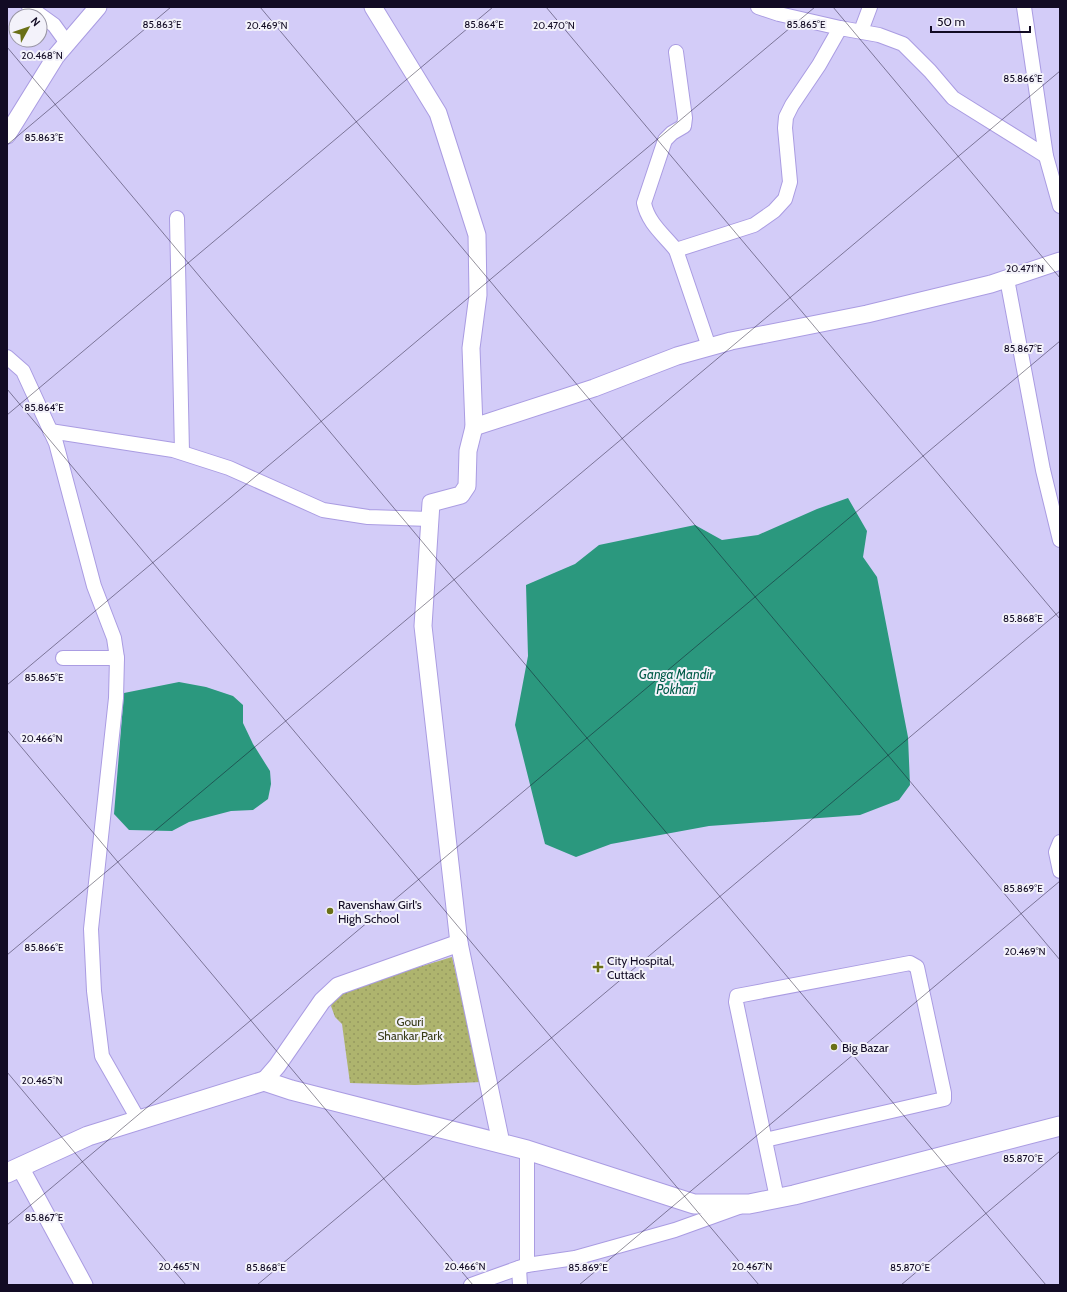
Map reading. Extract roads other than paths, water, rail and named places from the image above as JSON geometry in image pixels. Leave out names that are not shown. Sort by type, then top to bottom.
[{"type":"main road","points":[[11,1170],[88,1136],[138,1119],[264,1081],[291,1090],[527,1150],[694,1204],[749,1204],[794,1195],[1060,1126]]},
{"type":"street","points":[[29,7],[54,25],[67,43]]},
{"type":"street","points":[[7,135],[56,56],[98,7]]},
{"type":"street","points":[[373,7],[438,113],[477,234],[478,295],[471,348],[474,427],[468,451],[467,486],[461,495],[431,503],[423,626],[459,943],[501,1143]]},
{"type":"street","points":[[758,7],[779,14],[879,35],[903,44],[930,71],[953,98],[1046,156]]},
{"type":"street","points":[[861,31],[870,7]]},
{"type":"street","points":[[1024,7],[1046,156],[1060,206]]},
{"type":"street","points":[[676,250],[754,225],[774,210],[785,199],[790,182],[785,128],[786,117],[792,105],[819,65],[840,28]]},
{"type":"street","points":[[676,52],[685,118],[684,126],[672,133],[665,140],[644,203],[646,211],[655,228],[676,250],[709,347]]},
{"type":"street","points":[[177,218],[182,452]]},
{"type":"street","points":[[474,427],[594,388],[677,356],[731,341],[867,314],[991,284],[1060,261]]},
{"type":"street","points":[[1007,278],[1043,470],[1060,540]]},
{"type":"street","points":[[9,362],[23,371],[56,443],[94,586],[114,638],[117,658],[116,698],[91,936],[94,991],[102,1056],[138,1119]]},
{"type":"street","points":[[50,431],[182,452],[229,468],[323,510],[368,517],[430,519]]},
{"type":"street","points":[[63,658],[117,658]]},
{"type":"street","points":[[1060,842],[1056,852],[1060,870]]},
{"type":"street","points":[[264,1081],[277,1066],[322,1001],[338,986],[459,943]]},
{"type":"street","points":[[765,1140],[944,1099],[944,1093],[917,967],[910,963],[738,996],[736,1002],[777,1198]]},
{"type":"street","points":[[520,1285],[523,1266],[527,1150]]},
{"type":"street","points":[[11,1170],[84,1285]]},
{"type":"street","points":[[471,1285],[523,1266],[583,1256],[675,1230],[749,1204]]},
{"type":"water","name":"Ganga Mandir Pokhari","points":[[848,498],[867,531],[863,557],[877,577],[908,737],[910,785],[899,800],[860,815],[709,826],[611,844],[576,857],[545,844],[515,725],[528,656],[526,585],[575,564],[599,545],[695,525],[722,540],[758,535],[817,509]]},
{"type":"water","points":[[179,682],[206,687],[233,696],[243,705],[243,723],[253,744],[270,771],[271,784],[268,799],[253,810],[231,811],[189,822],[172,831],[129,830],[114,814],[124,693]]},
{"type":"place","name":"Ravenshaw Girl's High School","points":[[330,911]]},
{"type":"place","name":"City Hospital, Cuttack","points":[[598,967]]},
{"type":"place","name":"Big Bazar","points":[[834,1047]]},
{"type":"park label","name":"Gouri Shankar Park","points":[[410,1028]]}]
